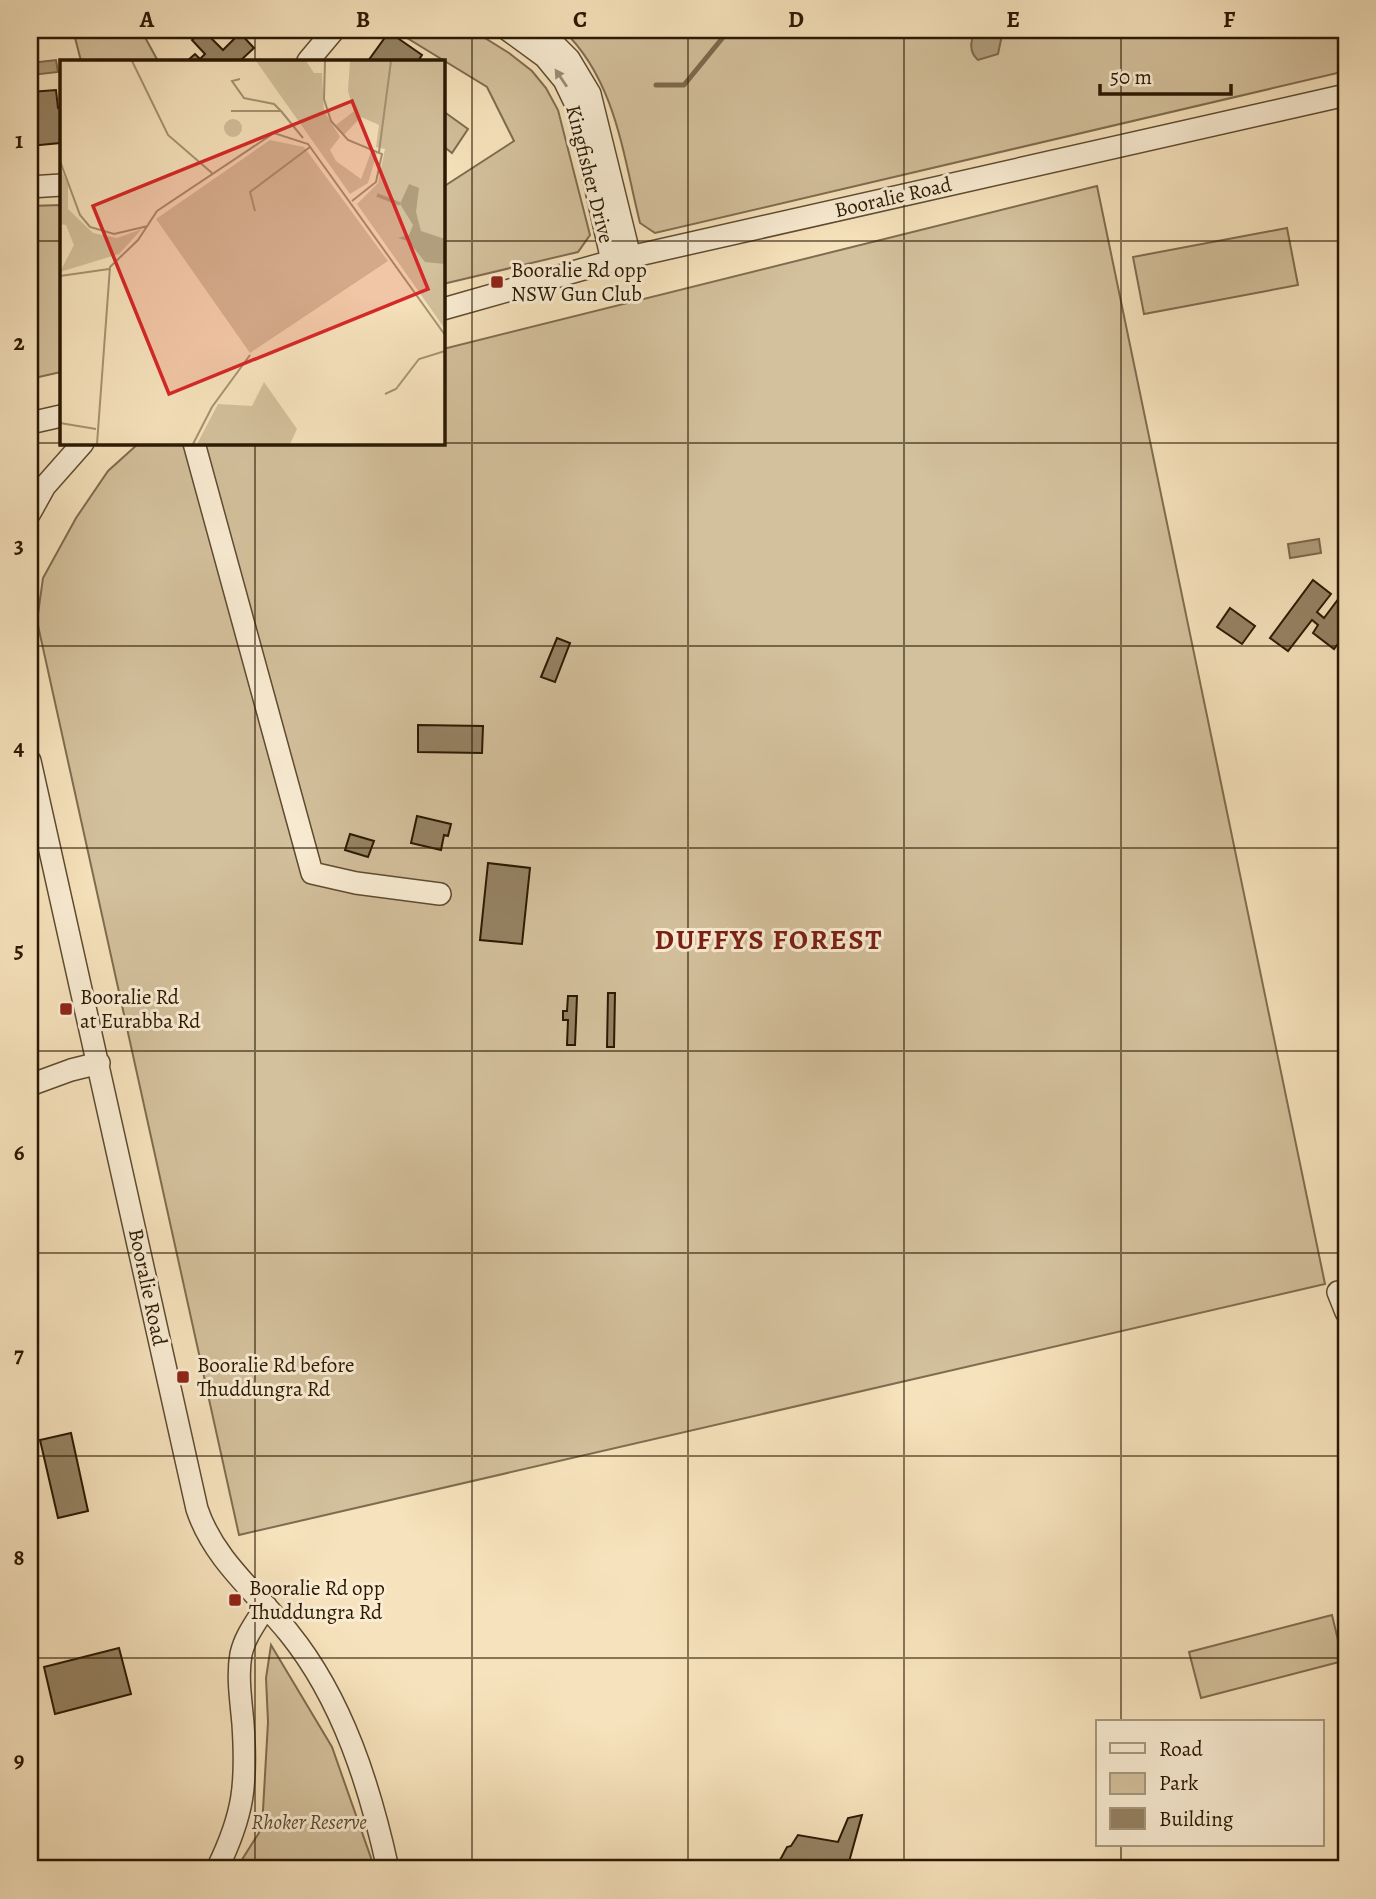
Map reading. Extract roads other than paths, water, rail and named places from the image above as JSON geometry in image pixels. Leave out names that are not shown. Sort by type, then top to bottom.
[{"type":"street","points":[[309,60],[334,30]]},
{"type":"street","name":"Kingfisher Drive","points":[[508,30],[545,57],[564,80],[578,109],[621,259]]},
{"type":"street","name":"Kingfisher Drive","points":[[540,30],[569,60],[590,94],[621,259]]},
{"type":"street","name":"Booralie Road","points":[[444,310],[621,259],[1346,95]]},
{"type":"street","points":[[30,187],[60,186]]},
{"type":"street","points":[[30,423],[60,416]]},
{"type":"street","points":[[30,513],[45,486],[82,444]]},
{"type":"street","points":[[194,444],[312,873],[356,883],[439,894]]},
{"type":"street","name":"Booralie Road","points":[[30,761],[197,1509],[204,1530],[218,1553],[304,1653],[342,1721],[366,1785],[388,1869]]},
{"type":"street","points":[[30,1085],[71,1069],[99,1063]]},
{"type":"street","points":[[1338,1292],[1346,1312]]},
{"type":"street","points":[[217,1869],[233,1837],[243,1791],[245,1757],[240,1686],[241,1653],[245,1640],[266,1606]]},
{"type":"waterway","points":[[656,85],[684,85],[729,30]]},
{"type":"place","name":"Booralie Rd opp NSW Gun Club","points":[[497,282]]},
{"type":"place","name":"Booralie Rd at Eurabba Rd","points":[[66,1009]]},
{"type":"place","name":"Booralie Rd before Thuddungra Rd","points":[[183,1377]]},
{"type":"place","name":"Booralie Rd opp Thuddungra Rd","points":[[235,1600]]},
{"type":"district","name":"DUFFYS FOREST","points":[[769,940]]},
{"type":"park label","name":"Rhoker Reserve","points":[[309,1822]]}]
